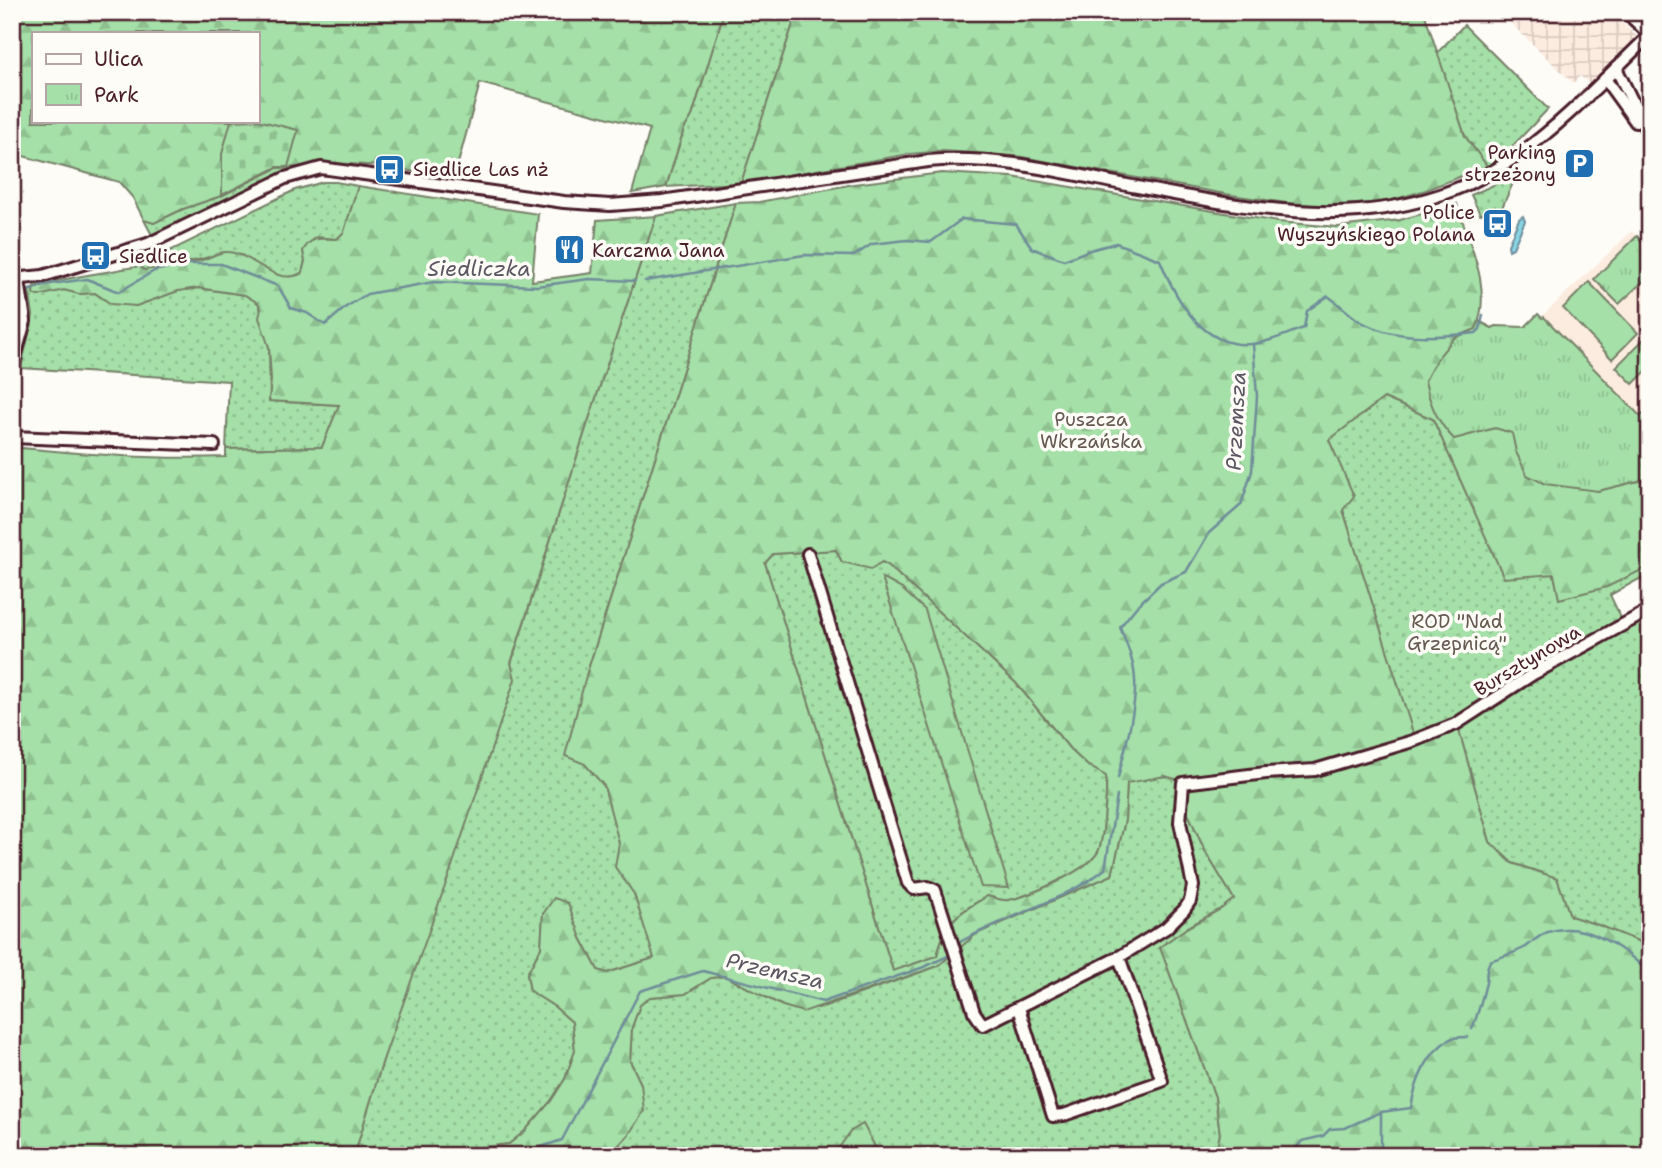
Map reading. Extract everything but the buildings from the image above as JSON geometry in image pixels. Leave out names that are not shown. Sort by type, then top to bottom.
[{"type":"street","points":[[12,368],[25,321],[16,280],[43,276],[148,244],[285,178],[321,168],[564,202],[610,205],[662,201],[928,161],[957,159],[1043,169],[1266,208],[1314,213],[1382,209],[1445,193],[1487,174],[1521,153],[1553,128],[1650,35],[1626,12]]},
{"type":"street","points":[[1616,68],[1650,139]]},
{"type":"street","points":[[1605,79],[1650,139]]},
{"type":"street","points":[[12,437],[214,445]]},
{"type":"street","points":[[808,554],[908,883],[914,889],[928,887],[935,890],[974,1012],[983,1026],[1119,957],[1162,1081],[1064,1115],[1053,1116],[1019,1008]]},
{"type":"street","name":"Bursztynowa","points":[[1119,957],[1166,928],[1190,901],[1193,886],[1180,822],[1182,783],[1315,770],[1387,751],[1456,724],[1533,674],[1650,610]]},
{"type":"shaded area","points":[[1499,12],[1612,12],[1638,38],[1590,84],[1580,76],[1573,83]]},
{"type":"shaded area","points":[[1632,231],[1650,250],[1650,407],[1641,416],[1543,315]]},
{"type":"green space","points":[[12,12],[724,12],[692,116],[684,129],[666,187],[632,193],[650,129],[480,83],[454,178],[380,166],[334,163],[277,168],[221,196],[183,209],[154,223],[144,220],[133,198],[119,182],[12,153]]},
{"type":"green space","points":[[724,12],[797,12],[741,183],[666,187],[684,129],[692,116]]},
{"type":"green space","points":[[797,12],[1424,12],[1465,136],[1487,166],[1426,190],[1386,202],[1328,206],[1231,195],[1016,156],[943,151],[910,154],[741,183]]},
{"type":"green space","points":[[1464,25],[1548,109],[1504,155],[1487,166],[1465,136],[1437,53]]},
{"type":"green space","points":[[259,120],[298,130],[288,167],[277,167],[222,195],[222,154],[231,122]]},
{"type":"green space","points":[[299,167],[153,237],[144,220],[154,223],[183,209],[221,196],[277,168]]},
{"type":"green space","name":"Puszcza Wkrzańska","points":[[942,173],[1012,177],[1278,222],[1338,227],[1400,220],[1457,204],[1473,250],[1482,298],[1476,329],[1454,338],[1454,439],[1495,428],[1513,433],[1516,452],[1598,491],[1650,478],[1650,566],[1607,587],[1559,599],[1554,574],[1504,578],[1433,419],[1384,398],[1329,440],[1354,496],[1343,510],[1416,742],[1458,727],[1490,842],[1512,863],[1557,878],[1570,916],[1650,946],[1650,1156],[1207,1156],[1216,1152],[1220,1134],[1215,1097],[1160,947],[1234,899],[1205,851],[1188,813],[1183,781],[1165,776],[1127,783],[1125,820],[1112,875],[976,934],[938,966],[803,1012],[783,1006],[725,976],[711,978],[685,994],[650,997],[640,1005],[632,1027],[630,1061],[641,1084],[644,1111],[629,1134],[609,1156],[463,1156],[479,1148],[509,1144],[525,1131],[551,1101],[565,1079],[575,1051],[572,1022],[530,991],[527,974],[541,948],[543,914],[554,898],[568,903],[581,938],[598,970],[607,973],[654,958],[634,894],[615,867],[619,843],[604,786],[585,764],[565,756],[586,676],[736,203],[759,202],[854,184]],"holes":[[[836,550],[842,562],[871,569],[882,562],[888,565],[1016,683],[1070,749],[1087,765],[1106,776],[1102,837],[1098,852],[1092,859],[1058,881],[1018,898],[1006,900],[988,896],[954,919],[944,934],[937,956],[893,971],[765,563],[773,554]]]},
{"type":"green space","points":[[1509,178],[1513,183],[1493,228],[1487,213],[1480,214],[1471,195]]},
{"type":"green space","points":[[323,182],[358,186],[344,232],[337,239],[316,237],[303,251],[305,261],[302,273],[294,277],[281,277],[225,252],[165,267],[144,270],[139,266],[295,190]]},
{"type":"green space","points":[[358,186],[538,214],[532,281],[592,273],[597,220],[656,216],[511,663],[515,679],[383,1060],[354,1156],[12,1156],[12,447],[119,456],[199,458],[226,457],[226,449],[322,447],[339,405],[269,401],[269,347],[259,318],[261,309],[258,303],[245,295],[198,288],[178,291],[136,306],[111,304],[95,293],[79,294],[64,290],[38,296],[33,294],[34,286],[139,266],[144,270],[179,265],[226,252],[246,257],[282,276],[302,273],[305,261],[303,251],[310,242],[317,239],[337,239],[344,232]]},
{"type":"green space","points":[[736,203],[586,676],[585,764],[604,785],[620,785],[654,958],[607,973],[598,970],[581,938],[543,914],[541,948],[527,974],[530,991],[572,1022],[575,1051],[565,1079],[551,1101],[525,1131],[509,1144],[479,1148],[463,1156],[354,1156],[383,1060],[514,679],[511,664],[656,216]]},
{"type":"green space","points":[[1637,236],[1650,250],[1650,275],[1619,304],[1594,279]]},
{"type":"green space","points":[[1589,282],[1638,333],[1612,359],[1563,308]]},
{"type":"green space","points":[[198,288],[245,295],[259,303],[269,347],[270,401],[340,405],[322,447],[226,449],[229,381],[21,368],[33,315],[29,290],[33,289],[33,294],[38,296],[64,290],[79,294],[95,293],[103,299],[136,306],[178,291]]},
{"type":"green space","points":[[1538,314],[1544,317],[1640,416],[1643,414],[1650,421],[1650,478],[1598,491],[1545,484],[1527,475],[1516,452],[1512,433],[1495,428],[1454,439],[1443,426],[1432,405],[1425,381],[1436,360],[1454,338],[1476,329],[1479,321],[1492,328],[1525,327]]},
{"type":"green space","points":[[1647,336],[1650,338],[1650,367],[1633,384],[1616,367]]},
{"type":"green space","name":"ROD \"Nad Grzepnicą\"","points":[[1384,398],[1433,419],[1504,577],[1554,574],[1559,598],[1650,566],[1650,594],[1641,578],[1610,595],[1622,620],[1525,674],[1448,724],[1414,737],[1343,510],[1328,440]]},
{"type":"green space","points":[[836,550],[842,562],[882,562],[888,565],[1016,683],[1070,749],[1087,765],[1106,776],[1102,837],[1098,852],[1092,859],[1058,881],[1018,898],[1006,900],[987,896],[960,913],[948,926],[937,956],[893,971],[765,563],[773,554]]},
{"type":"green space","points":[[882,578],[902,589],[925,610],[1009,888],[981,887]]},
{"type":"green space","name":"ROD \"Nad Grzepnicą\"","points":[[1650,615],[1650,946],[1570,916],[1557,878],[1512,863],[1490,842],[1458,727],[1537,676]]},
{"type":"green space","points":[[1165,776],[1183,781],[1188,813],[1205,851],[1234,899],[1160,947],[1215,1097],[1220,1134],[1216,1152],[1207,1156],[609,1156],[629,1134],[641,1084],[630,1061],[632,1027],[640,1005],[650,997],[685,994],[711,978],[725,976],[783,1006],[820,1008],[938,966],[976,934],[1112,875],[1125,820],[1127,782]]},
{"type":"green space","points":[[863,1124],[880,1156],[833,1156],[851,1131]]},
{"type":"water","points":[[1523,216],[1525,221],[1513,248],[1509,250],[1508,245],[1519,219]]},
{"type":"waterway","name":"Siedliczka","points":[[645,281],[804,255],[854,256],[872,244],[907,240],[931,242],[962,219],[1016,224],[1032,248],[1064,260],[1116,243],[1160,260],[1174,291],[1194,319],[1219,339],[1235,343],[1265,342],[1304,328],[1307,311],[1328,296],[1358,320],[1372,327],[1416,336],[1476,333],[1480,329],[1483,315]]},
{"type":"waterway","name":"Siedliczka","points":[[28,291],[44,285],[87,279],[119,292],[154,271],[185,264],[221,264],[278,286],[291,308],[307,313],[325,325],[367,294],[434,282],[537,286],[589,279],[635,281]]},
{"type":"waterway","name":"Siedliczka","points":[[12,329],[18,301]]},
{"type":"waterway","name":"Przemsza","points":[[1118,778],[1130,729],[1135,690],[1132,660],[1120,627],[1161,583],[1186,572],[1209,533],[1241,505],[1252,471],[1257,396],[1253,344]]},
{"type":"waterway","name":"Przemsza","points":[[955,945],[1071,891],[1105,869],[1117,796]]},
{"type":"waterway","points":[[1472,1029],[1490,961],[1522,949],[1548,932],[1575,930],[1602,938],[1646,970],[1650,970]]},
{"type":"waterway","name":"Przemsza","points":[[514,1156],[562,1140],[640,991],[703,971],[823,1002],[948,956]]},
{"type":"waterway","points":[[1279,1156],[1293,1152],[1302,1141],[1323,1136],[1330,1129],[1345,1128],[1381,1112],[1411,1108],[1423,1069],[1434,1052],[1450,1039],[1467,1037]]},
{"type":"waterway","points":[[1381,1112],[1381,1156]]},
{"type":"waterway","points":[[1225,1156],[1236,1153],[1240,1156]]},
{"type":"place","name":"Parking strzeżony","points":[[1579,163]]},
{"type":"place","name":"Siedlice Las nż","points":[[390,169]]},
{"type":"place","name":"Police Wyszyńskiego Polana","points":[[1498,223]]},
{"type":"place","name":"Karczma Jana","points":[[569,250]]},
{"type":"place","name":"Siedlice","points":[[96,256]]}]
